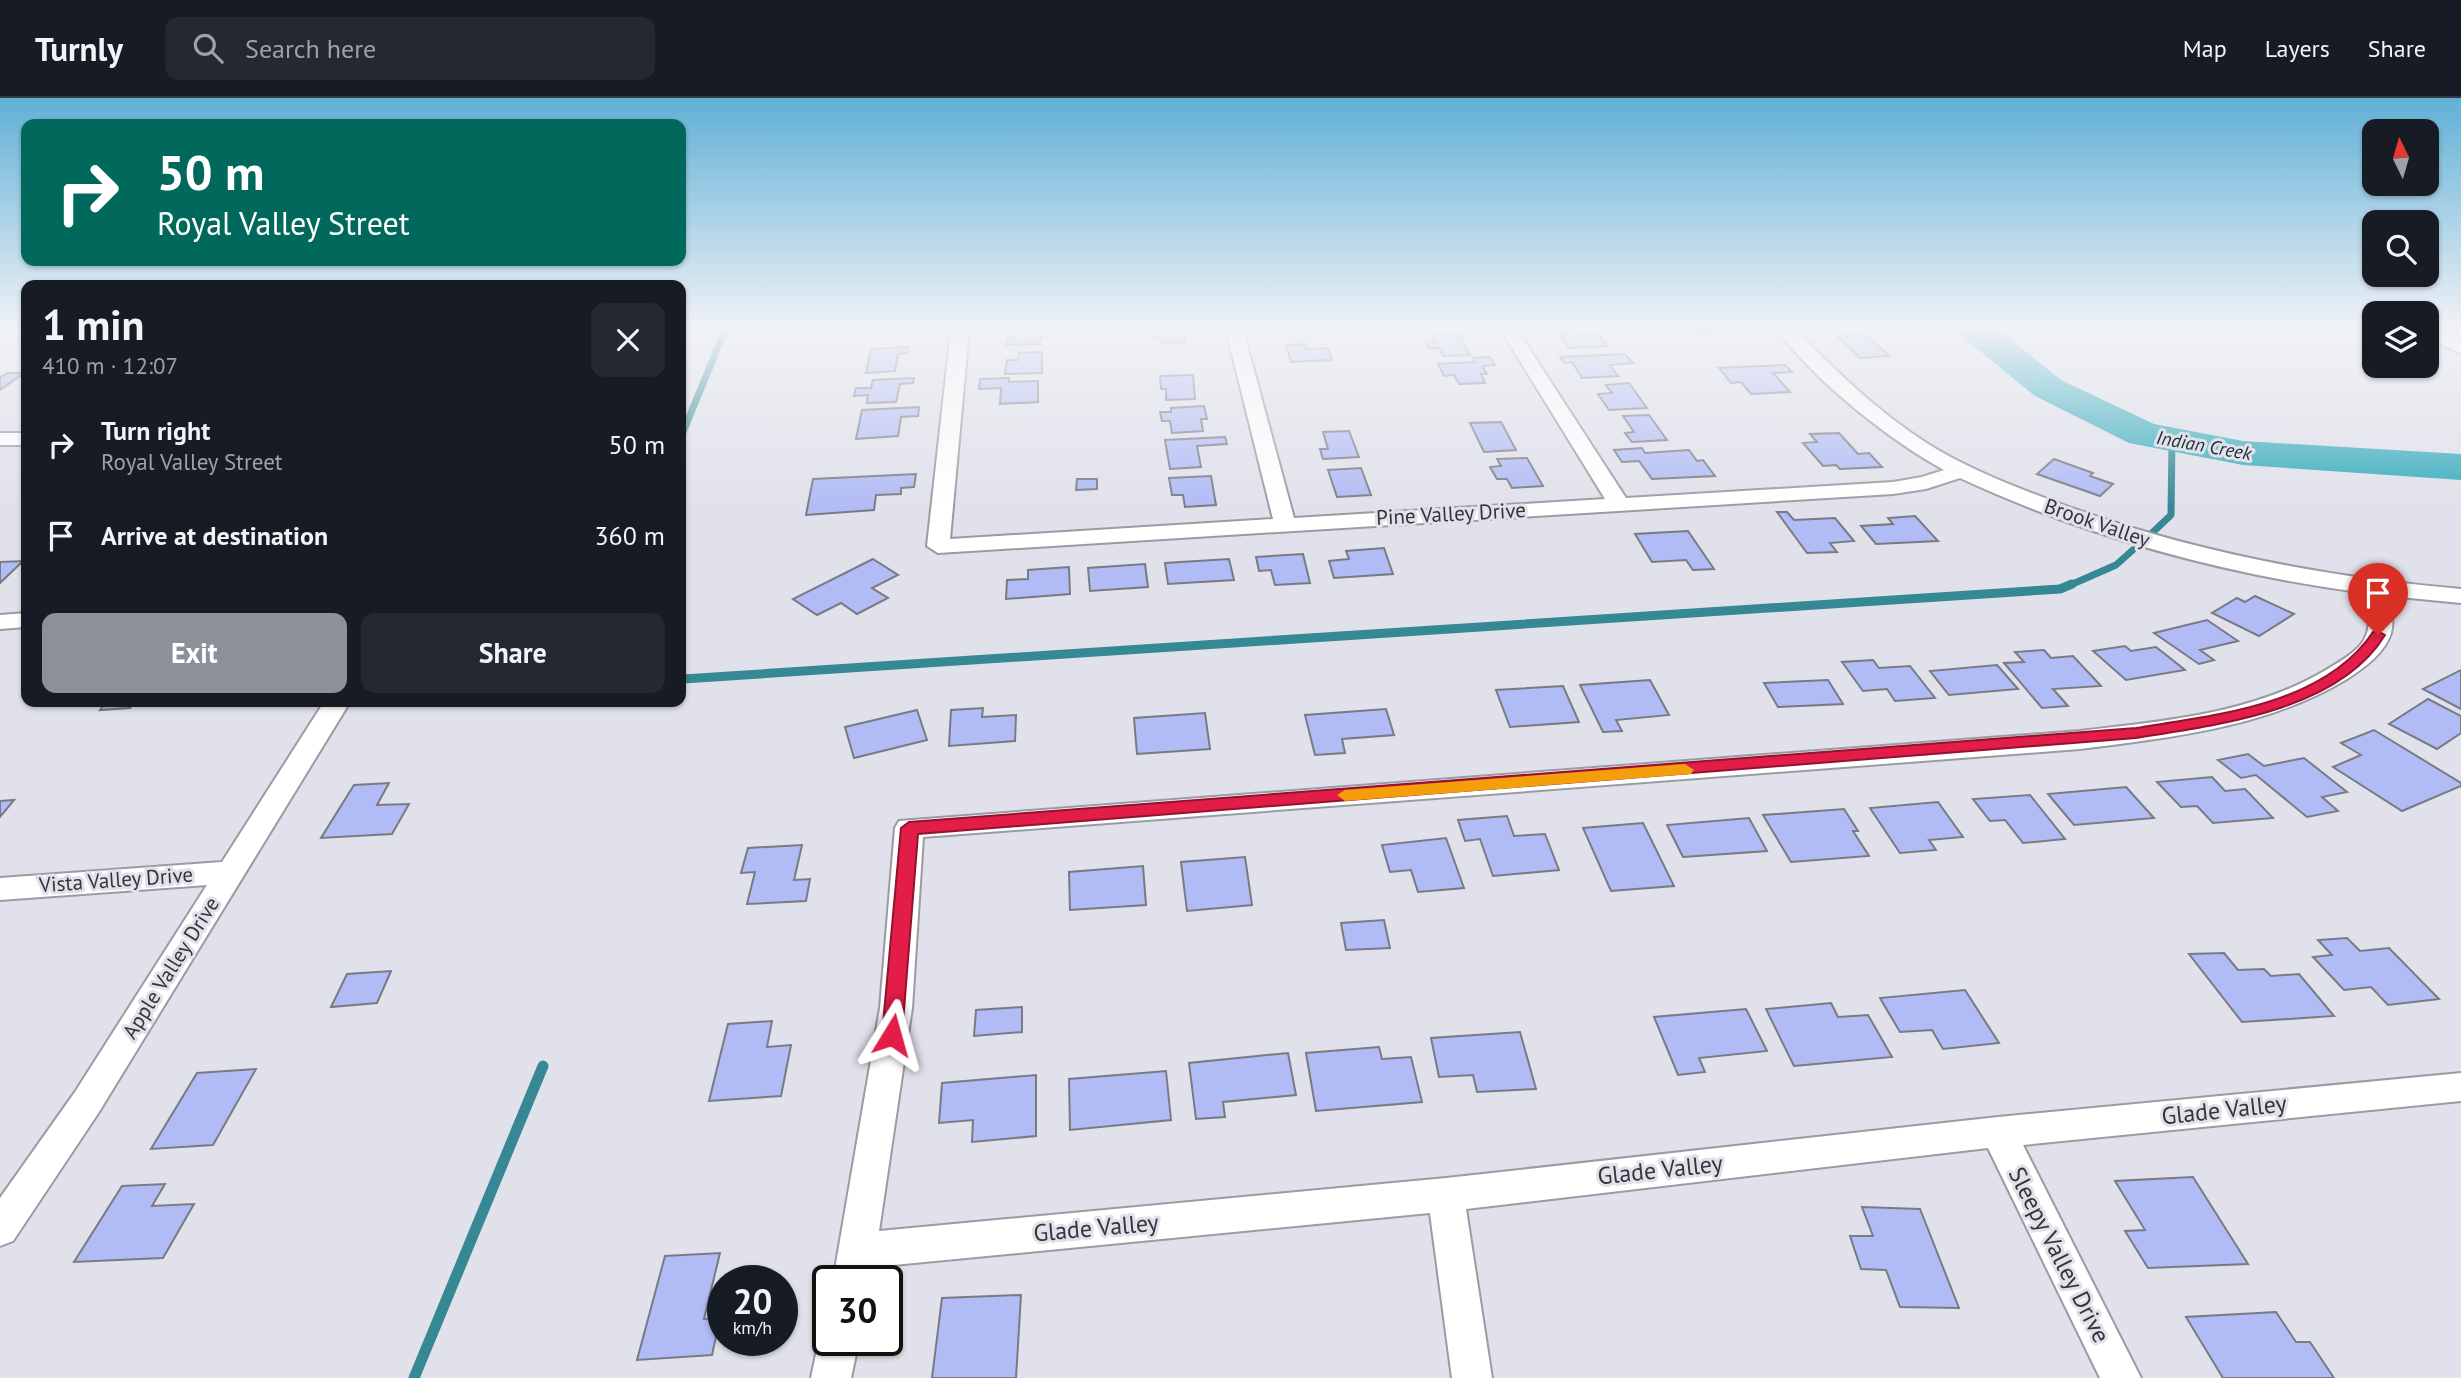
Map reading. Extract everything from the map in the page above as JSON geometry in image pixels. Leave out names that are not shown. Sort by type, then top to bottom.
[{"type":"street","name":"Pine Valley Drive","points":[[954,390],[938,546],[1893,488],[1926,483],[1962,470]]},
{"type":"street","points":[[1250,390],[1285,523]]},
{"type":"street","points":[[1547,390],[1619,504]]},
{"type":"street","name":"Brook Valley","points":[[1847,390],[1861,404],[1922,449],[1962,470],[2059,511],[2189,554],[2262,570],[2376,588],[2461,596]]},
{"type":"street","points":[[0,439],[21,439]]},
{"type":"street","points":[[855,1265],[896,1008],[909,828],[2080,740],[2208,722],[2281,703],[2326,682],[2366,653],[2378,635],[2381,610],[2376,588]]},
{"type":"street","points":[[0,622],[21,620]]},
{"type":"street","name":"Apple Valley Drive","points":[[0,1229],[87,1102],[334,707]]},
{"type":"street","name":"Vista Valley Drive","points":[[0,889],[232,872]]},
{"type":"street","name":"Glade Valley","points":[[863,1265],[1998,1132],[2461,1087]]},
{"type":"street","name":"Sleepy Valley Drive","points":[[1998,1132],[2120,1378]]},
{"type":"street","points":[[1446,1195],[1472,1378]]},
{"type":"street","points":[[831,1378],[836,1356]]},
{"type":"building","points":[[856,390],[899,390],[896,402],[867,403],[868,395],[854,396]]},
{"type":"building","points":[[1001,390],[1038,390],[1038,402],[1000,404]]},
{"type":"building","points":[[1166,390],[1194,390],[1195,399],[1166,400]]},
{"type":"building","points":[[1610,390],[1634,390],[1647,408],[1609,410],[1598,394],[1612,393]]},
{"type":"building","points":[[1747,390],[1788,390],[1790,392],[1751,394]]},
{"type":"building","points":[[1204,406],[1207,419],[1201,419],[1203,431],[1172,433],[1170,421],[1162,421],[1160,412],[1171,412],[1171,408]]},
{"type":"building","points":[[919,407],[918,416],[901,417],[898,436],[856,439],[862,410]]},
{"type":"building","points":[[1649,415],[1667,440],[1632,442],[1625,433],[1634,432],[1623,416]]},
{"type":"building","points":[[1501,422],[1516,450],[1484,452],[1470,423]]},
{"type":"building","points":[[1349,431],[1359,457],[1323,459],[1320,449],[1328,449],[1323,432]]},
{"type":"building","points":[[1839,433],[1858,454],[1869,453],[1882,467],[1840,469],[1836,465],[1823,466],[1803,443],[1817,442],[1810,434]]},
{"type":"building","points":[[1225,437],[1227,444],[1197,446],[1201,467],[1170,469],[1165,440]]},
{"type":"building","points":[[1642,448],[1645,453],[1689,450],[1697,461],[1703,460],[1715,476],[1652,479],[1639,461],[1622,462],[1614,450]]},
{"type":"building","points":[[1527,458],[1543,486],[1512,488],[1507,479],[1497,479],[1490,467],[1501,466],[1497,459]]},
{"type":"building","points":[[2054,459],[2093,473],[2090,476],[2113,484],[2100,496],[2037,474]]},
{"type":"building","points":[[1361,468],[1371,495],[1337,497],[1328,470]]},
{"type":"building","points":[[916,474],[914,487],[901,488],[901,494],[876,495],[874,510],[806,515],[813,479]]},
{"type":"building","points":[[1211,476],[1216,505],[1185,507],[1183,495],[1172,495],[1169,478]]},
{"type":"building","points":[[1077,479],[1097,479],[1097,489],[1076,490]]},
{"type":"building","points":[[1777,512],[1787,512],[1794,520],[1835,518],[1854,541],[1830,543],[1837,552],[1807,553]]},
{"type":"building","points":[[1915,516],[1938,541],[1876,544],[1861,526],[1893,524],[1888,518]]},
{"type":"building","points":[[1688,531],[1714,569],[1693,570],[1686,560],[1652,562],[1635,534]]},
{"type":"building","points":[[1384,548],[1393,574],[1334,578],[1329,561],[1349,559],[1346,551]]},
{"type":"building","points":[[1303,554],[1310,583],[1275,585],[1271,570],[1259,571],[1256,557]]},
{"type":"building","points":[[873,559],[898,575],[872,588],[888,598],[857,614],[841,603],[817,615],[793,599]]},
{"type":"building","points":[[1229,559],[1234,580],[1168,584],[1165,563]]},
{"type":"building","points":[[21,561],[21,563],[0,583],[0,562]]},
{"type":"building","points":[[1145,564],[1148,587],[1090,591],[1088,568]]},
{"type":"building","points":[[1069,567],[1070,594],[1006,599],[1007,580],[1028,579],[1028,570]]},
{"type":"building","points":[[2255,596],[2294,614],[2259,636],[2212,613],[2237,598],[2245,602]]},
{"type":"building","points":[[2207,620],[2238,641],[2200,650],[2214,660],[2199,664],[2154,633]]},
{"type":"building","points":[[2125,646],[2131,651],[2156,647],[2185,670],[2126,680],[2093,651]]},
{"type":"building","points":[[2044,650],[2051,658],[2073,656],[2101,686],[2053,689],[2068,706],[2042,708],[2004,663],[2024,662],[2015,652]]},
{"type":"building","points":[[1873,660],[1879,668],[1910,666],[1935,698],[1895,701],[1887,689],[1863,691],[1842,662]]},
{"type":"building","points":[[1997,665],[2018,689],[1949,695],[1930,671]]},
{"type":"building","points":[[2461,670],[2461,709],[2423,689]]},
{"type":"building","points":[[1650,680],[1669,715],[1616,720],[1622,731],[1603,732],[1580,685]]},
{"type":"building","points":[[1828,680],[1843,704],[1778,707],[1764,683]]},
{"type":"building","points":[[1563,686],[1579,722],[1510,727],[1496,690]]},
{"type":"building","points":[[2428,699],[2461,716],[2461,733],[2437,749],[2389,724]]},
{"type":"building","points":[[102,707],[131,707],[130,708],[100,710]]},
{"type":"building","points":[[983,708],[982,717],[1016,715],[1015,741],[949,746],[951,710]]},
{"type":"building","points":[[1386,709],[1394,735],[1342,739],[1345,753],[1315,755],[1305,715]]},
{"type":"building","points":[[917,710],[927,740],[854,758],[845,727]]},
{"type":"building","points":[[1205,713],[1210,749],[1137,754],[1134,718]]},
{"type":"building","points":[[2374,730],[2461,783],[2461,786],[2402,811],[2333,767],[2361,755],[2341,743]]},
{"type":"building","points":[[2248,754],[2264,766],[2304,758],[2347,792],[2322,797],[2338,811],[2307,817],[2256,775],[2241,778],[2218,760]]},
{"type":"building","points":[[2212,777],[2225,791],[2245,789],[2273,818],[2213,823],[2197,806],[2181,807],[2157,782]]},
{"type":"building","points":[[389,783],[377,805],[409,804],[392,834],[321,838],[354,785]]},
{"type":"building","points":[[2126,787],[2154,818],[2074,825],[2048,794]]},
{"type":"building","points":[[2030,795],[2065,839],[2023,843],[2005,820],[1990,821],[1973,799]]},
{"type":"building","points":[[14,800],[0,817],[0,801]]},
{"type":"building","points":[[1938,802],[1963,837],[1929,840],[1936,850],[1900,853],[1870,808]]},
{"type":"building","points":[[1844,809],[1858,831],[1853,831],[1869,856],[1791,862],[1763,815]]},
{"type":"building","points":[[1507,816],[1514,836],[1545,834],[1559,870],[1493,876],[1480,839],[1465,841],[1458,820]]},
{"type":"building","points":[[1749,818],[1767,851],[1683,857],[1667,825]]},
{"type":"building","points":[[1643,823],[1674,886],[1611,891],[1583,828]]},
{"type":"building","points":[[1446,838],[1464,888],[1418,892],[1411,870],[1390,872],[1382,845]]},
{"type":"building","points":[[802,845],[794,880],[810,879],[806,901],[747,904],[755,872],[741,873],[748,848]]},
{"type":"building","points":[[1245,857],[1252,905],[1187,911],[1181,862]]},
{"type":"building","points":[[1143,866],[1146,905],[1070,910],[1069,872]]},
{"type":"building","points":[[1384,920],[1390,948],[1346,950],[1341,923]]},
{"type":"building","points":[[2347,938],[2360,951],[2389,948],[2439,999],[2388,1005],[2371,987],[2344,990],[2313,957],[2332,955],[2318,940]]},
{"type":"building","points":[[2224,953],[2238,970],[2264,969],[2271,976],[2299,974],[2334,1016],[2242,1022],[2189,954]]},
{"type":"building","points":[[391,971],[377,1003],[331,1007],[347,974]]},
{"type":"building","points":[[1965,990],[1999,1043],[1943,1049],[1932,1030],[1900,1032],[1880,998]]},
{"type":"building","points":[[1831,1003],[1838,1017],[1868,1015],[1892,1057],[1794,1066],[1766,1009]]},
{"type":"building","points":[[1022,1007],[1022,1032],[974,1036],[976,1010]]},
{"type":"building","points":[[1746,1009],[1767,1051],[1699,1058],[1705,1072],[1678,1075],[1654,1017]]},
{"type":"building","points":[[772,1021],[767,1047],[791,1045],[781,1096],[709,1101],[728,1024]]},
{"type":"building","points":[[1520,1032],[1536,1089],[1477,1092],[1473,1075],[1439,1077],[1431,1038]]},
{"type":"building","points":[[1379,1047],[1382,1059],[1411,1057],[1422,1102],[1316,1111],[1306,1053]]},
{"type":"building","points":[[1288,1053],[1296,1095],[1223,1102],[1225,1117],[1196,1119],[1189,1063]]},
{"type":"building","points":[[256,1069],[213,1145],[151,1149],[197,1073]]},
{"type":"building","points":[[1166,1071],[1171,1120],[1070,1130],[1069,1079]]},
{"type":"building","points":[[1036,1075],[1036,1136],[972,1142],[973,1120],[939,1123],[942,1083]]},
{"type":"building","points":[[2193,1177],[2248,1264],[2148,1268],[2125,1231],[2145,1230],[2115,1181]]},
{"type":"building","points":[[165,1184],[152,1206],[194,1204],[163,1258],[74,1262],[122,1186]]},
{"type":"building","points":[[1862,1207],[1920,1209],[1959,1308],[1900,1307],[1886,1270],[1861,1269],[1850,1236],[1873,1236]]},
{"type":"building","points":[[720,1253],[717,1265],[707,1265],[707,1307],[704,1319],[707,1319],[707,1355],[637,1360],[665,1256]]},
{"type":"building","points":[[1021,1295],[1016,1378],[932,1378],[942,1298]]},
{"type":"building","points":[[2276,1312],[2296,1342],[2310,1342],[2334,1378],[2223,1378],[2186,1317]]},
{"type":"waterway","points":[[686,425],[700,390]]},
{"type":"waterway","name":"Indian Creek","points":[[2052,390],[2143,434],[2243,453],[2461,467]]},
{"type":"waterway","points":[[2152,533],[2171,515],[2172,440]]},
{"type":"waterway","points":[[2068,586],[2116,565],[2135,548]]},
{"type":"waterway","points":[[686,679],[2060,589],[2072,584]]},
{"type":"waterway","points":[[414,1378],[543,1066]]},
{"type":"slow traffic","points":[[1345,795],[1685,770]]},
{"type":"route","points":[[892,1035],[909,828],[2080,740],[2136,733],[2208,722],[2281,703],[2326,682],[2366,653],[2378,635]]}]
